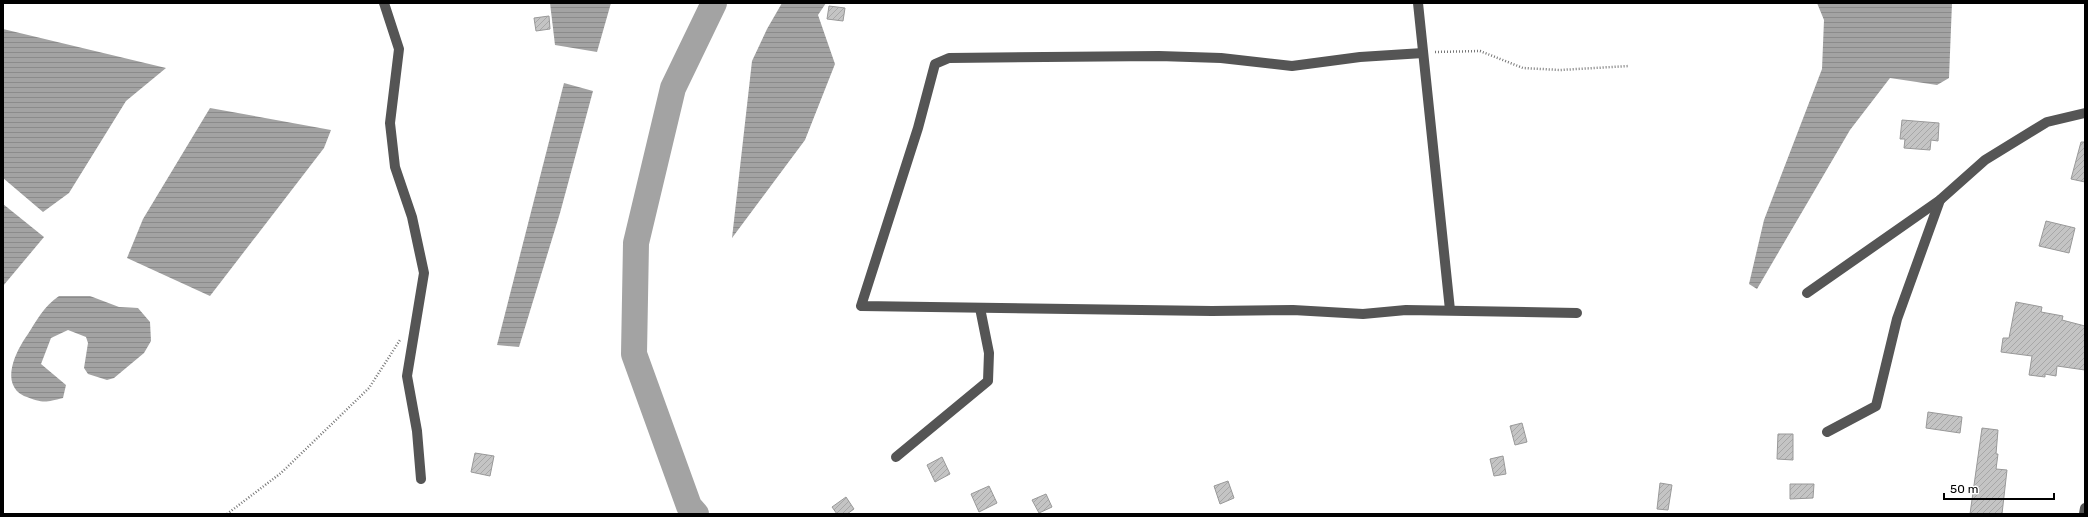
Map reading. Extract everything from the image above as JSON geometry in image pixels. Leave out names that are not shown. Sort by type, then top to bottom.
[{"type":"street","points":[[384,3],[399,49],[390,123],[395,167],[412,217],[424,273],[407,376],[417,431],[421,479]]},
{"type":"street","points":[[1418,3],[1450,310]]},
{"type":"street","points":[[1423,53],[1360,57],[1292,66],[1221,58],[1159,56],[949,58],[935,64],[918,128],[861,306],[1212,311],[1293,310],[1363,314],[1406,310],[1577,313]]},
{"type":"street","points":[[1807,293],[1940,200],[1985,160],[2047,122],[2085,113]]},
{"type":"street","points":[[1827,432],[1876,406],[1897,320],[1940,200]]},
{"type":"street","points":[[896,457],[988,381],[989,353],[980,308]]},
{"type":"street","points":[[2084,514],[2085,508]]},
{"type":"path","points":[[1423,53],[1480,51],[1523,68],[1560,70],[1629,66]]},
{"type":"path","points":[[227,514],[281,473],[369,388],[401,338]]},
{"type":"shaded area","points":[[550,3],[611,3],[597,52],[555,45]]},
{"type":"shaded area","points":[[782,3],[826,3],[818,15],[835,64],[805,140],[732,238],[752,61],[767,29]]},
{"type":"shaded area","points":[[1817,3],[1952,3],[1949,78],[1937,85],[1890,78],[1850,130],[1757,289],[1749,284],[1764,220],[1822,69],[1824,20]]},
{"type":"shaded area","points":[[3,29],[166,68],[126,101],[69,193],[43,212],[3,178]]},
{"type":"shaded area","points":[[564,83],[593,91],[560,213],[519,347],[497,345]]},
{"type":"shaded area","points":[[210,108],[331,130],[324,148],[210,296],[127,258],[143,219]]},
{"type":"shaded area","points":[[3,204],[44,237],[3,286]]},
{"type":"shaded area","points":[[59,296],[90,296],[119,307],[138,308],[150,322],[151,341],[144,353],[114,378],[107,380],[88,374],[84,368],[88,343],[86,337],[68,330],[51,338],[41,364],[66,385],[63,398],[40,401],[24,396],[17,391],[11,376],[12,367],[23,341],[38,318],[49,304]]},
{"type":"building","points":[[829,6],[845,8],[843,21],[827,19]]},
{"type":"building","points":[[549,16],[550,29],[536,31],[534,18]]},
{"type":"building","points":[[1902,120],[1939,123],[1938,141],[1931,140],[1930,150],[1904,148],[1905,139],[1900,139]]},
{"type":"building","points":[[2081,142],[2085,142],[2085,182],[2071,179]]},
{"type":"building","points":[[2046,221],[2075,228],[2069,253],[2039,246]]},
{"type":"building","points":[[2016,302],[2042,307],[2041,312],[2063,316],[2062,320],[2085,326],[2085,370],[2057,366],[2056,376],[2045,374],[2045,377],[2029,375],[2032,356],[2001,352],[2003,338],[2009,338]]},
{"type":"building","points":[[1928,412],[1962,417],[1960,433],[1926,428]]},
{"type":"building","points":[[1522,423],[1527,442],[1515,445],[1510,426]]},
{"type":"building","points":[[1982,428],[1998,430],[1996,454],[1998,454],[1996,469],[2007,470],[2002,514],[1970,514]]},
{"type":"building","points":[[1778,434],[1793,434],[1793,460],[1777,459]]},
{"type":"building","points":[[475,453],[494,456],[490,476],[471,472]]},
{"type":"building","points":[[1503,456],[1506,474],[1494,476],[1490,459]]},
{"type":"building","points":[[942,457],[950,474],[935,482],[927,465]]},
{"type":"building","points":[[1228,481],[1234,498],[1220,504],[1214,486]]},
{"type":"building","points":[[1660,483],[1672,485],[1668,510],[1657,509]]},
{"type":"building","points":[[1790,484],[1814,484],[1813,498],[1790,499]]},
{"type":"building","points":[[989,486],[997,503],[979,512],[971,494]]},
{"type":"building","points":[[1046,494],[1052,507],[1039,513],[1032,500]]},
{"type":"building","points":[[846,497],[854,509],[847,514],[837,514],[832,507]]},
{"type":"waterway","points":[[696,514],[689,506],[634,354],[636,243],[673,88],[714,3]]}]
